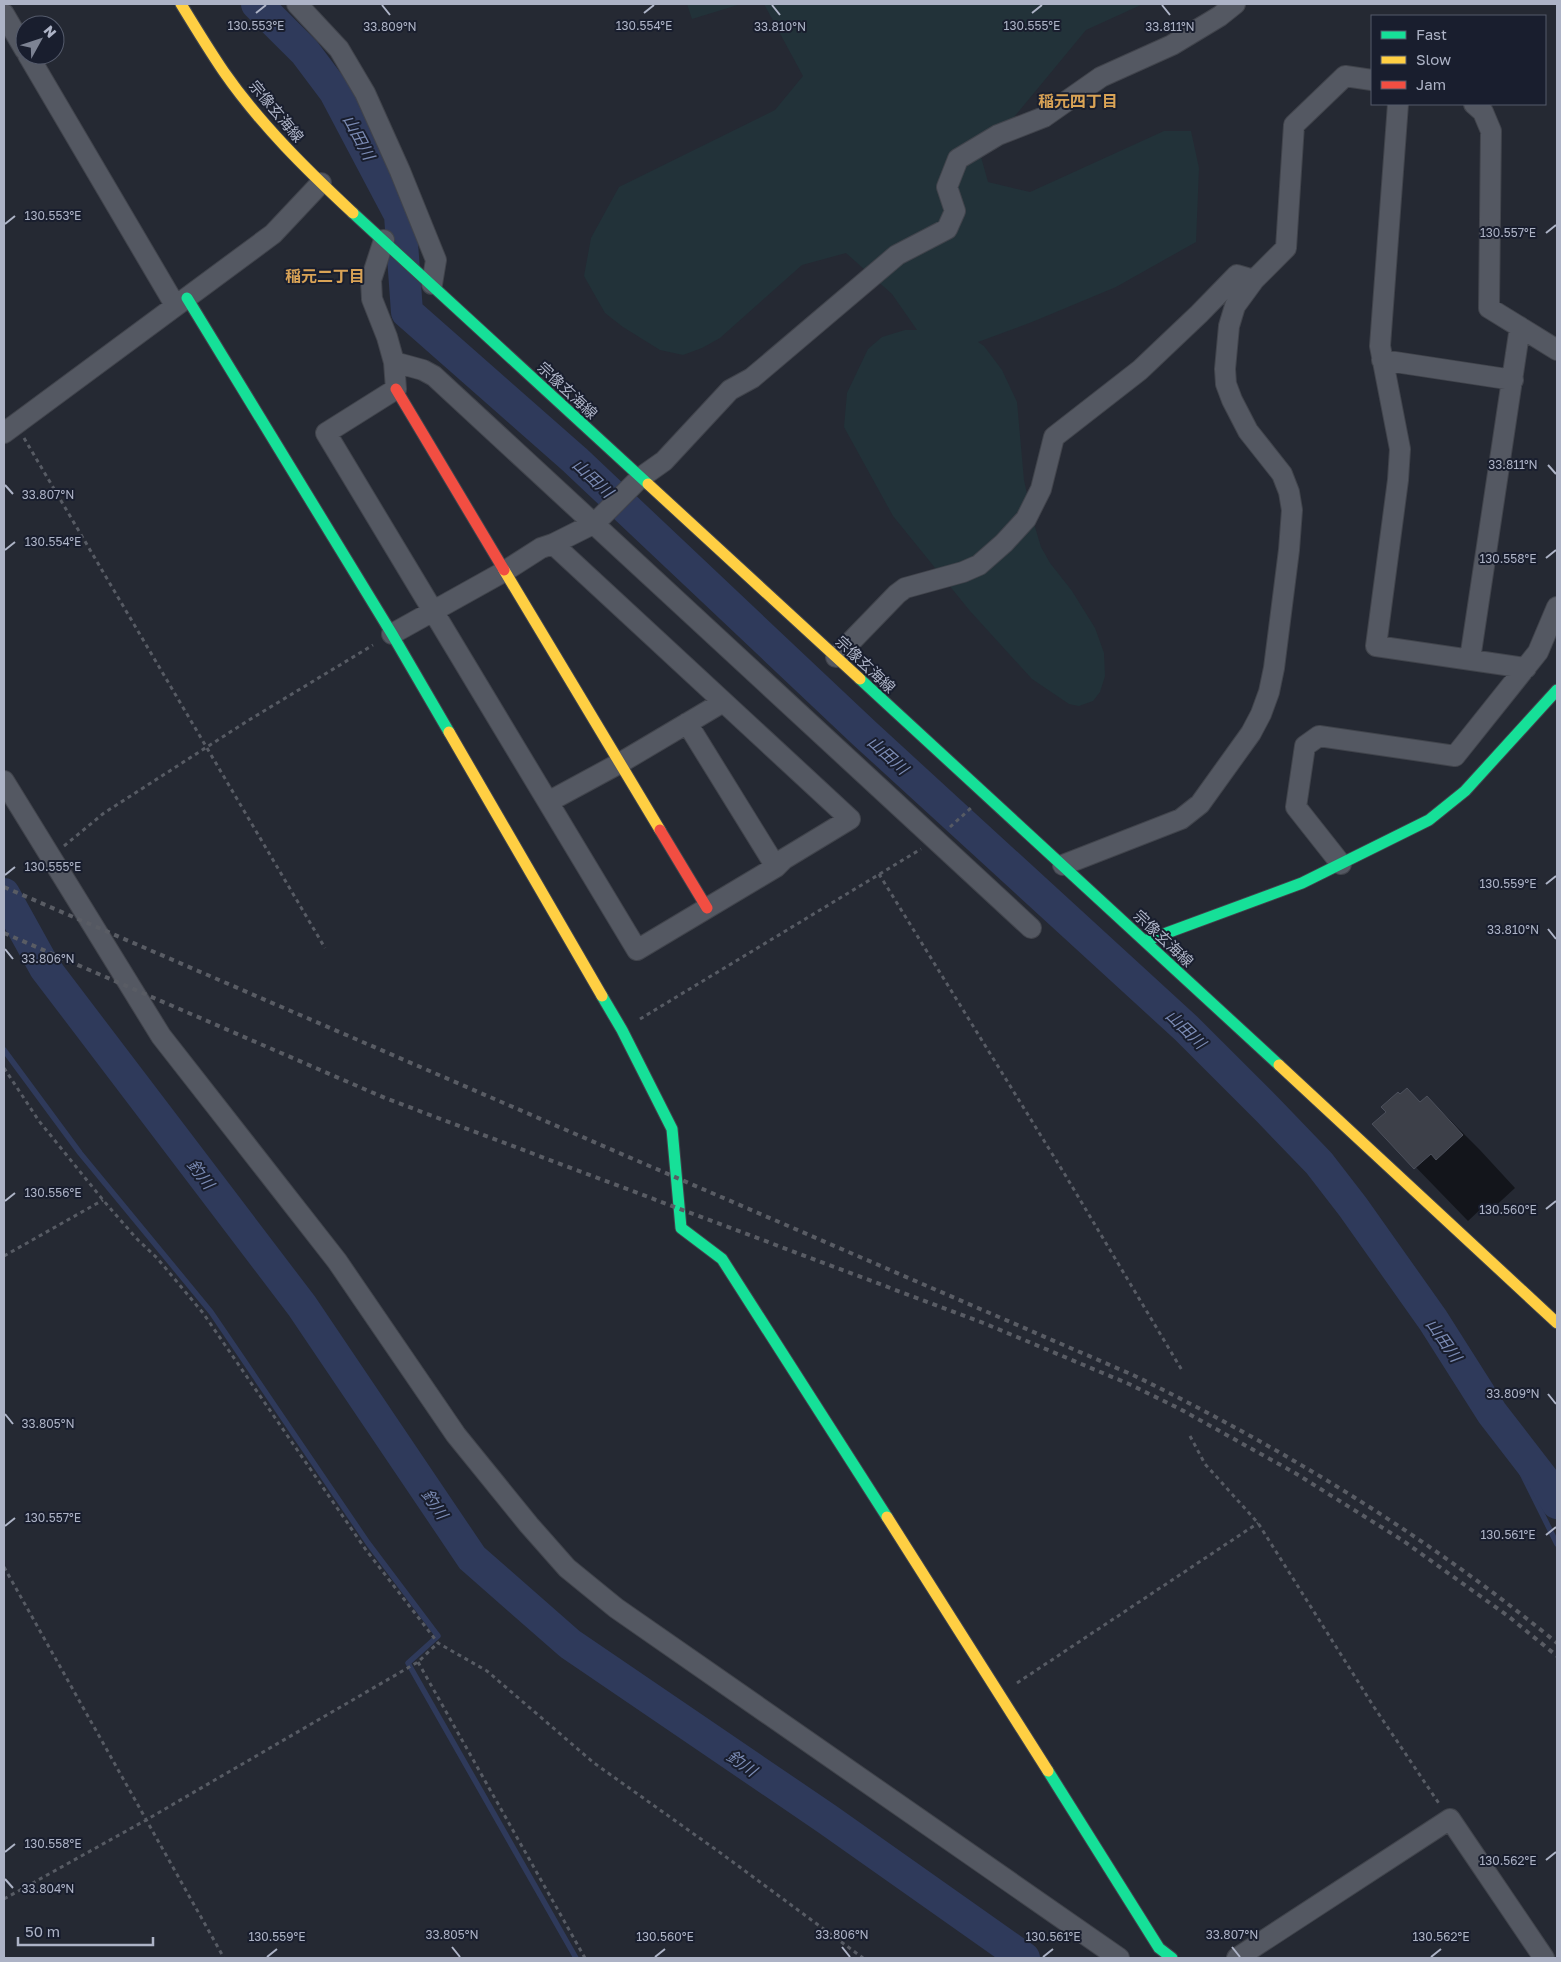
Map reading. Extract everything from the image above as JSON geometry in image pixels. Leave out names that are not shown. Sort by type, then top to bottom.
[{"type":"street","name":"宗像玄海線","points":[[181,4],[225,73],[273,133],[321,183],[640,478],[1063,864],[1557,1323]]},
{"type":"street","points":[[297,4],[340,49],[365,93],[400,171],[436,260],[432,284]]},
{"type":"street","points":[[392,634],[505,571],[541,548],[554,544],[595,523],[640,478],[664,461],[730,390],[759,373],[896,255],[947,229],[956,211],[947,187],[958,159],[998,135],[1044,118],[1101,77],[1172,45],[1236,4]]},
{"type":"street","points":[[4,14],[15,33]]},
{"type":"street","points":[[34,65],[392,634],[622,1030],[672,1129],[681,1228],[722,1259],[1000,1694],[1159,1948],[1172,1958]]},
{"type":"street","points":[[1063,864],[1182,819],[1200,804],[1251,733],[1261,714],[1269,692],[1274,668],[1289,550],[1292,510],[1289,492],[1282,474],[1248,431],[1226,384],[1225,369],[1229,326],[1235,306],[1254,280],[1286,248],[1294,125],[1345,76],[1371,80]]},
{"type":"street","points":[[1398,105],[1380,346],[1400,449],[1398,480],[1376,646],[1526,668]]},
{"type":"street","points":[[1475,105],[1483,112],[1491,131],[1489,308],[1557,350]]},
{"type":"street","points":[[10,429],[273,234],[321,183]]},
{"type":"street","points":[[384,240],[371,280],[372,300],[388,337],[394,362],[396,389],[707,908]]},
{"type":"street","points":[[836,657],[896,594],[905,588],[963,572],[979,565],[1004,543],[1026,518],[1041,489],[1054,437],[1140,370],[1237,275],[1254,280]]},
{"type":"street","points":[[1470,660],[1520,327]]},
{"type":"street","points":[[1382,360],[1513,380]]},
{"type":"street","points":[[394,362],[423,370],[434,376],[1031,928]]},
{"type":"street","points":[[396,389],[326,433],[637,950],[776,867],[784,859],[850,819],[554,544]]},
{"type":"street","points":[[1341,864],[1296,807],[1305,746],[1319,736],[1455,756],[1538,652],[1557,607]]},
{"type":"street","points":[[1145,940],[1302,883],[1429,820],[1465,791],[1557,690]]},
{"type":"street","points":[[548,802],[620,763],[723,702]]},
{"type":"street","points":[[687,723],[776,867]]},
{"type":"street","points":[[4,781],[160,1036],[337,1261],[456,1435],[529,1525],[567,1568],[616,1608],[1118,1958]]},
{"type":"street","points":[[1237,1958],[1450,1819],[1544,1958]]},
{"type":"path","points":[[10,429],[207,748],[325,948]]},
{"type":"path","points":[[50,857],[104,813],[249,720],[392,634]]},
{"type":"path","points":[[622,1030],[936,840],[986,794]]},
{"type":"path","points":[[879,874],[1064,1173],[1183,1372]]},
{"type":"path","points":[[4,1068],[39,1121],[103,1200],[136,1238],[157,1258],[203,1313],[366,1550],[438,1643],[487,1671],[594,1763],[863,1958]]},
{"type":"path","points":[[4,1256],[103,1200]]},
{"type":"path","points":[[1190,1436],[1205,1464],[1258,1523],[1374,1707],[1450,1819]]},
{"type":"path","points":[[1000,1694],[1258,1523]]},
{"type":"path","points":[[4,1567],[224,1958]]},
{"type":"path","points":[[4,1899],[146,1820],[418,1662],[438,1643]]},
{"type":"path","points":[[418,1662],[585,1958]]},
{"type":"shaded area","points":[[687,4],[741,4],[692,19]]},
{"type":"shaded area","points":[[764,4],[1143,4],[1086,30],[981,157],[988,182],[1030,192],[1164,131],[1191,131],[1199,168],[1196,242],[1116,287],[978,342],[984,346],[1002,370],[1017,402],[1024,480],[1041,547],[1095,628],[1104,653],[1105,676],[1100,692],[1093,701],[1079,706],[1069,704],[1032,679],[970,611],[893,516],[844,427],[847,393],[868,349],[882,337],[905,330],[917,330],[892,294],[846,253],[802,265],[720,338],[702,348],[683,355],[660,350],[623,327],[605,313],[584,276],[591,238],[619,187],[775,110],[803,76]]},
{"type":"building","points":[[1407,1088],[1420,1102],[1427,1096],[1463,1135],[1436,1160],[1431,1154],[1414,1169],[1372,1124],[1386,1112],[1381,1107],[1398,1092],[1400,1094]]},
{"type":"waterway","name":"山田川","points":[[257,4],[305,52],[335,92],[400,215],[407,312],[575,460],[864,733],[1186,1028],[1268,1110],[1319,1163],[1353,1207],[1433,1320],[1492,1413],[1543,1479],[1557,1503]]},
{"type":"waterway","name":"釣川","points":[[4,894],[45,968],[302,1306],[472,1558],[570,1644],[827,1819],[1024,1958]]},
{"type":"waterway","points":[[4,1050],[80,1153],[211,1312],[368,1543],[438,1636],[408,1663],[576,1958]]},
{"type":"waterway","points":[[1492,1413],[1557,1544]]},
{"type":"railway","points":[[4,887],[1133,1375],[1244,1433],[1352,1496],[1457,1566],[1557,1643]]},
{"type":"railway","points":[[4,933],[385,1098],[986,1324],[1129,1384],[1180,1409],[1295,1473],[1402,1540],[1508,1616],[1557,1656]]},
{"type":"traffic: fast","points":[[353,213],[648,484]]},
{"type":"traffic: fast","points":[[187,298],[392,634],[449,732]]},
{"type":"traffic: fast","points":[[860,679],[1279,1065]]},
{"type":"traffic: fast","points":[[1145,941],[1302,883],[1429,820],[1465,791],[1557,690]]},
{"type":"traffic: fast","points":[[602,996],[622,1030],[672,1129],[681,1228],[722,1259],[887,1517]]},
{"type":"traffic: fast","points":[[1048,1771],[1159,1948],[1172,1958]]},
{"type":"traffic: slow","points":[[181,4],[207,47],[253,110],[301,163],[353,213]]},
{"type":"traffic: slow","points":[[648,484],[860,679]]},
{"type":"traffic: slow","points":[[504,570],[660,830]]},
{"type":"traffic: slow","points":[[449,732],[602,996]]},
{"type":"traffic: slow","points":[[1279,1065],[1557,1323]]},
{"type":"traffic: slow","points":[[887,1517],[1048,1771]]},
{"type":"traffic: jam","points":[[396,389],[504,570]]},
{"type":"traffic: jam","points":[[660,830],[707,908]]},
{"type":"district","name":"稲元四丁目","points":[[1078,101]]},
{"type":"district","name":"稲元二丁目","points":[[325,276]]}]
